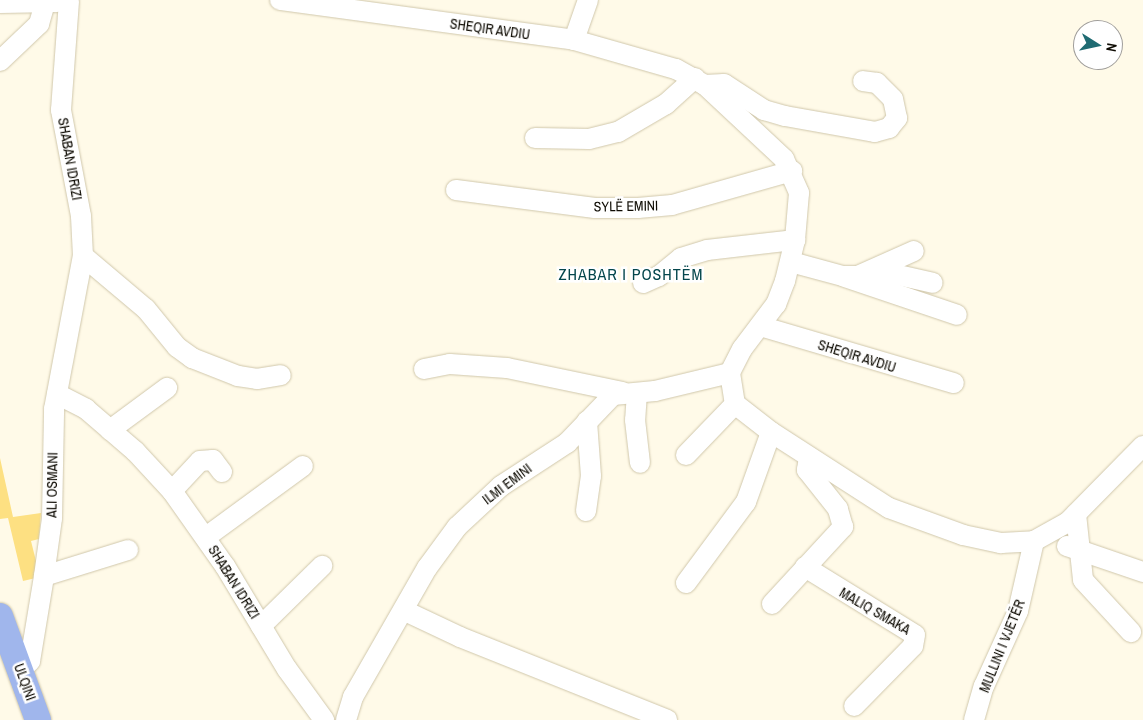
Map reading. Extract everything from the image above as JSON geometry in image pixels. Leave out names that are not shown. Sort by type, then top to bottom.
[{"type":"main road","name":"ULQINI","points":[[0,616],[38,720]]},
{"type":"street","name":"SHEQIR AVDIU","points":[[280,0],[574,40],[618,50],[700,81],[724,84],[764,110],[784,116],[875,132],[889,128],[897,118],[893,99],[877,84],[863,81]]},
{"type":"street","points":[[574,40],[588,0]]},
{"type":"street","points":[[0,3],[71,1]]},
{"type":"street","name":"SHABAN IDRIZI","points":[[71,1],[61,110],[80,216],[83,256],[57,394],[86,409],[172,491],[206,537],[261,626],[324,720]]},
{"type":"street","points":[[0,61],[39,24],[44,3]]},
{"type":"street","name":"SHEQIR AVDIU","points":[[700,81],[771,144],[792,171],[799,193],[791,262],[776,304],[742,349],[730,373]]},
{"type":"street","points":[[535,138],[589,138],[618,132],[666,104],[700,81]]},
{"type":"street","name":"SYLË EMINI","points":[[456,190],[595,208],[638,208],[672,205],[792,171]]},
{"type":"street","points":[[644,283],[659,276],[681,258],[707,250],[795,240]]},
{"type":"street","points":[[876,270],[884,262],[914,251]]},
{"type":"street","points":[[83,256],[146,309],[177,347],[192,358],[238,376],[257,379],[281,375]]},
{"type":"street","points":[[791,262],[843,276],[957,315]]},
{"type":"street","points":[[843,276],[876,270],[932,283]]},
{"type":"street","name":"SHEQIR AVDIU","points":[[760,326],[954,383]]},
{"type":"street","points":[[424,369],[450,364],[507,368],[630,392],[640,463]]},
{"type":"street","points":[[730,373],[735,404],[771,432],[861,492],[915,519],[1001,543],[1040,539],[1143,572]]},
{"type":"street","name":"ILMI EMINI","points":[[346,720],[352,696],[405,611],[427,568],[457,527],[501,486],[567,443],[608,397],[730,373]]},
{"type":"street","points":[[110,430],[167,388]]},
{"type":"street","name":"ALI OSMANI","points":[[21,670],[30,661],[52,518],[57,394]]},
{"type":"street","points":[[686,455],[735,404]]},
{"type":"street","points":[[586,511],[591,476],[587,421]]},
{"type":"street","points":[[686,583],[746,502],[771,432]]},
{"type":"street","points":[[1040,539],[1076,514],[1143,446]]},
{"type":"street","points":[[772,604],[844,522],[838,509],[812,480],[806,470],[809,457]]},
{"type":"street","points":[[172,491],[200,460],[213,460],[222,472]]},
{"type":"street","name":"SHABAN IDRIZI","points":[[206,537],[303,466]]},
{"type":"street","points":[[1076,514],[1078,552],[1086,584],[1131,632]]},
{"type":"street","name":"MULLINI I VJETËR","points":[[974,720],[984,686],[1018,611],[1040,539]]},
{"type":"street","points":[[44,576],[128,550]]},
{"type":"street","name":"SHABAN IDRIZI","points":[[261,626],[322,566]]},
{"type":"street","name":"MALIQ SMAKA","points":[[805,567],[916,635],[913,646],[854,706]]},
{"type":"street","points":[[405,611],[460,637],[667,720]]},
{"type":"building","points":[[0,458],[13,517],[41,513],[39,539],[31,541],[40,577],[23,581],[8,518],[0,519]]},
{"type":"district","name":"ZHABAR I POSHTËM","points":[[631,274]]}]
